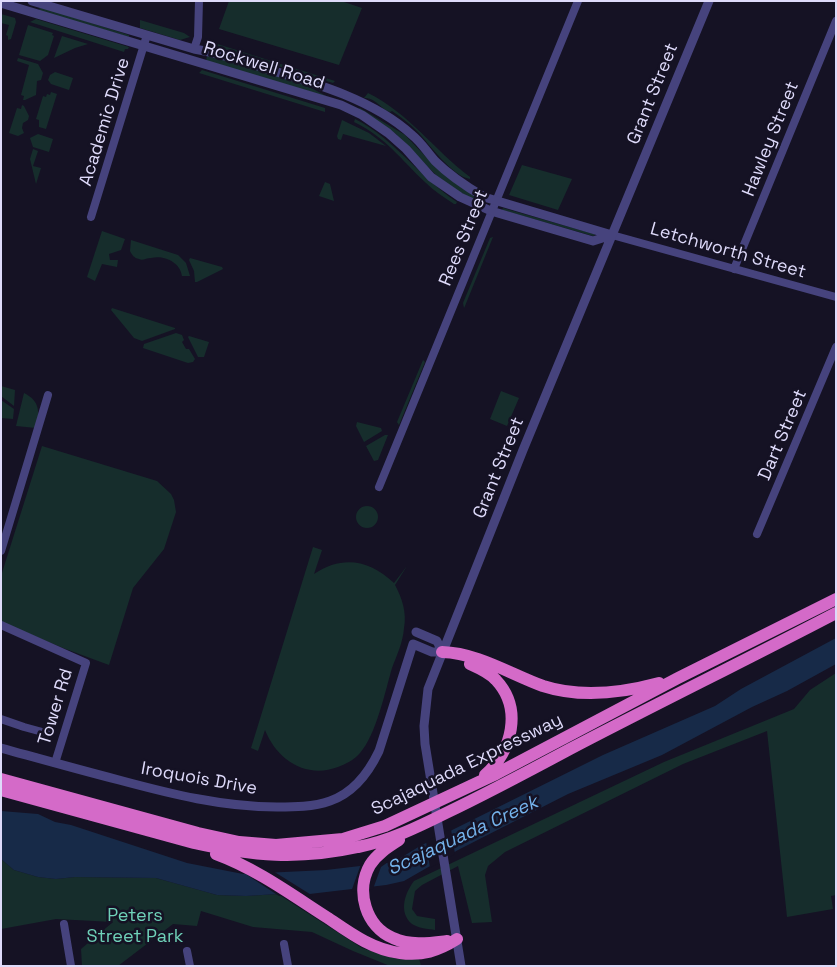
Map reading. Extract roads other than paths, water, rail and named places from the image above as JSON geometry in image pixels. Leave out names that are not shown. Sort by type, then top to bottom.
[{"type":"highway","name":"Scajaquada Expressway","points":[[1,779],[198,834],[239,842],[276,845],[343,839],[385,826],[474,784],[836,598]]},
{"type":"highway","name":"Scajaquada Expressway","points":[[1,790],[194,844],[231,851],[282,856],[358,848],[378,843],[418,827],[479,798],[836,613]]},
{"type":"highway","points":[[442,652],[457,652],[545,686],[579,692],[602,693],[628,690],[678,678]]},
{"type":"highway","points":[[442,652],[470,663],[496,679],[505,694],[512,713],[510,732],[503,755],[494,767],[474,784]]},
{"type":"highway","points":[[418,827],[385,849],[370,866],[363,891],[368,914],[377,927],[393,938],[414,943],[457,939]]},
{"type":"highway","points":[[194,844],[253,869],[358,937],[387,950],[398,953],[420,953],[441,949],[457,939]]},
{"type":"street","name":"Rockwell Road","points":[[32,1],[194,49],[212,52],[315,83],[345,95],[388,118],[412,135],[436,162],[465,186],[495,201]]},
{"type":"street","points":[[194,49],[198,37],[199,1]]},
{"type":"street","name":"Rees Street","points":[[379,487],[578,1]]},
{"type":"street","name":"Grant Street","points":[[461,966],[425,744],[425,709],[428,689],[526,443],[709,1]]},
{"type":"street","name":"Rockwell Road","points":[[1,3],[341,105],[388,133],[431,176],[460,196],[491,211]]},
{"type":"street","name":"Hawley Street","points":[[734,268],[836,21]]},
{"type":"street","name":"Academic Drive","points":[[91,217],[147,35]]},
{"type":"street","name":"Letchworth Street","points":[[495,201],[836,297]]},
{"type":"street","name":"Letchworth Street","points":[[491,211],[593,241],[612,235]]},
{"type":"street","name":"Dart Street","points":[[757,534],[836,347]]},
{"type":"street","points":[[1,551],[48,395]]},
{"type":"street","name":"Tower Rd","points":[[1,625],[86,663],[55,763]]},
{"type":"street","points":[[416,632],[437,641],[442,652]]},
{"type":"street","name":"Iroquois Drive","points":[[1,748],[161,791],[241,806],[297,807],[330,801],[359,782],[372,765],[379,751],[413,644],[432,652],[442,652]]},
{"type":"street","points":[[1,719],[46,733]]},
{"type":"street","points":[[64,924],[70,966]]},
{"type":"street","points":[[284,944],[288,966]]},
{"type":"street","points":[[187,951],[190,966]]},
{"type":"water","name":"Scajaquada Creek","points":[[836,638],[836,664],[662,755],[568,794],[458,850],[404,881],[386,885],[301,895],[217,895],[156,878],[75,877],[56,879],[38,877],[14,870],[1,859],[1,811],[38,814],[55,822],[71,825],[187,863],[243,874],[326,870],[394,862],[420,846],[603,755],[715,706],[741,689]]},
{"type":"park label","name":"Peters Street Park","points":[[135,926]]}]
